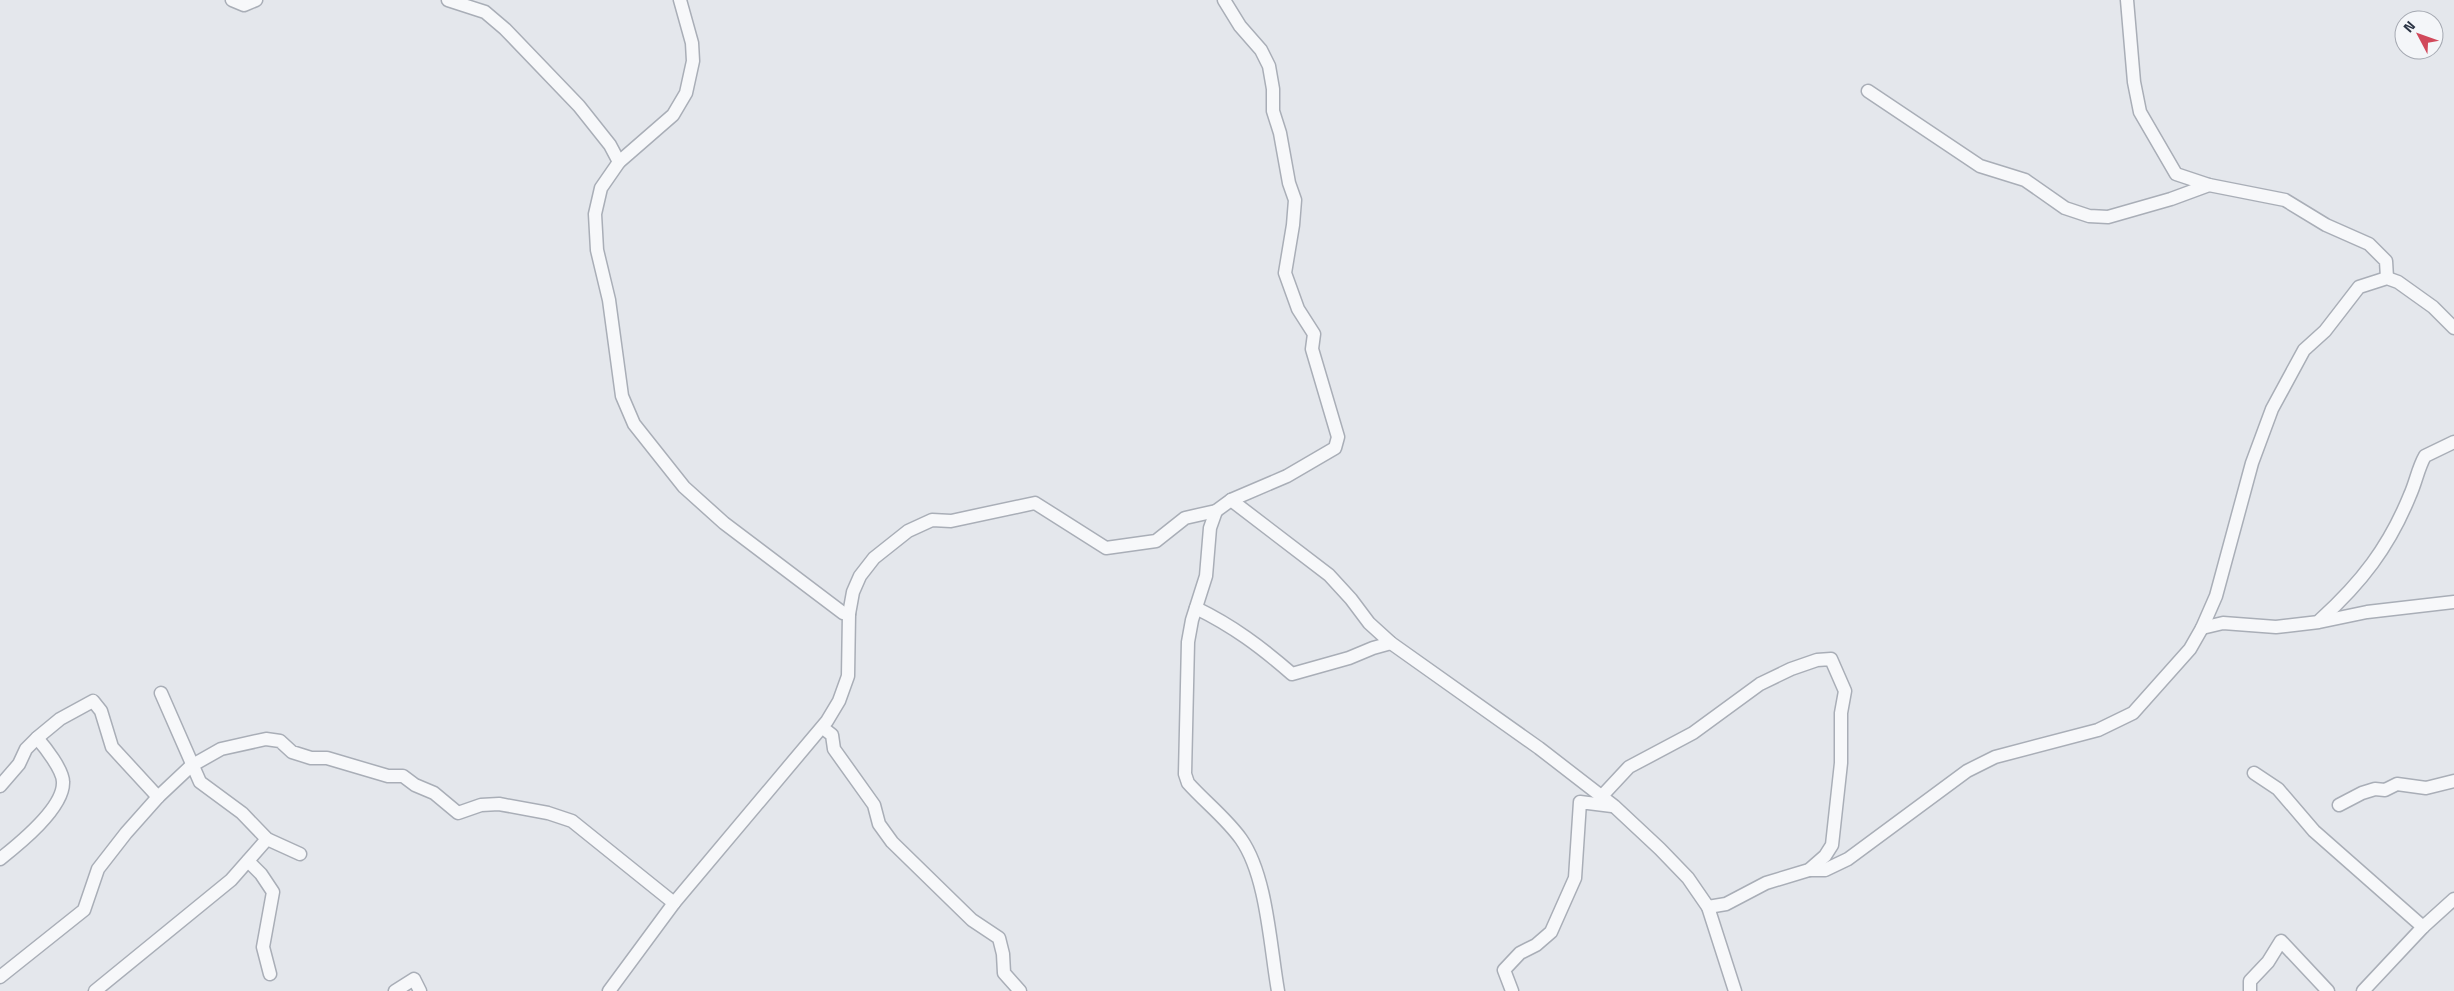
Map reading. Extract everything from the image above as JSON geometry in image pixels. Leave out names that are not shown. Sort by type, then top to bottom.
[{"type":"street","points":[[232,0],[244,5],[256,0]]},
{"type":"street","points":[[448,0],[485,12],[505,29],[578,106],[610,145],[619,162]]},
{"type":"street","points":[[680,0],[692,43],[693,62],[686,93],[673,115],[619,162],[601,188],[595,214],[597,250],[609,300],[622,396],[626,410],[634,424],[670,471],[703,506],[842,613],[849,614]]},
{"type":"street","points":[[609,991],[674,903],[822,728],[839,701],[848,676],[849,614],[856,584],[874,558],[896,539],[932,520],[950,521],[1035,503],[1106,548],[1156,541],[1186,518],[1216,511],[1231,500],[1287,476],[1335,448],[1338,437],[1312,349],[1314,334],[1298,309],[1285,273],[1295,200],[1289,183],[1280,133],[1273,111],[1273,89],[1269,66],[1261,50],[1240,26],[1224,0]]},
{"type":"street","points":[[2127,0],[2134,82],[2140,112],[2176,174],[2209,185],[2286,200],[2321,222],[2376,249],[2386,261],[2387,278]]},
{"type":"street","points":[[1868,91],[1980,166],[2025,180],[2065,208],[2089,216],[2108,217],[2171,199],[2209,185]]},
{"type":"street","points":[[1708,907],[1726,904],[1766,883],[1809,870],[1825,870],[1848,859],[1967,771],[1995,757],[2098,730],[2132,713],[2190,649],[2202,628],[2216,596],[2252,463],[2272,409],[2304,350],[2325,331],[2359,288],[2387,278],[2398,282],[2449,316],[2454,328]]},
{"type":"street","points":[[2319,622],[2347,596],[2378,558],[2410,495],[2426,456],[2454,442]]},
{"type":"street","points":[[1231,500],[1329,575],[1351,599],[1369,623],[1391,643],[1490,711],[1614,806],[1688,878],[1708,907],[1735,991]]},
{"type":"street","points":[[1216,511],[1210,528],[1206,576],[1188,642],[1184,774],[1188,783],[1233,829],[1253,862],[1262,894],[1278,991]]},
{"type":"street","points":[[2202,628],[2223,624],[2276,627],[2319,622],[2367,612],[2454,602]]},
{"type":"street","points":[[1196,608],[1227,624],[1263,648],[1292,674],[1349,658],[1391,643]]},
{"type":"street","points":[[1601,797],[1629,767],[1693,733],[1760,684],[1790,669],[1817,660],[1830,659],[1844,691],[1841,713],[1840,772],[1832,844],[1824,856],[1809,870]]},
{"type":"street","points":[[160,693],[191,766],[200,782],[242,813],[267,839],[300,854]]},
{"type":"street","points":[[0,786],[19,764],[26,749],[37,738],[60,719],[93,701],[101,711],[112,747],[158,797]]},
{"type":"street","points":[[822,728],[832,735],[834,749],[874,804],[879,824],[892,842],[972,920],[999,938],[1003,954],[1004,973],[1020,991]]},
{"type":"street","points":[[0,859],[32,834],[61,793],[63,780],[48,751],[37,738]]},
{"type":"street","points":[[0,977],[84,910],[98,869],[158,797],[191,766],[221,748],[266,739],[280,741],[292,752],[312,758],[327,758],[388,776],[403,776],[415,785],[434,793],[458,813],[481,805],[498,804],[548,812],[572,821],[674,903]]},
{"type":"street","points":[[2254,773],[2278,789],[2314,830],[2423,927]]},
{"type":"street","points":[[2339,805],[2362,793],[2375,789],[2385,790],[2397,784],[2426,788],[2454,781]]},
{"type":"street","points":[[1512,991],[1504,970],[1520,953],[1536,945],[1551,932],[1575,878],[1580,802],[1614,806]]},
{"type":"street","points":[[95,991],[231,880],[267,839]]},
{"type":"street","points":[[248,861],[261,874],[273,892],[263,947],[270,974]]},
{"type":"street","points":[[2363,991],[2423,927],[2454,900]]},
{"type":"street","points":[[2250,991],[2250,981],[2268,962],[2281,941],[2328,991]]},
{"type":"street","points":[[395,991],[414,979],[420,991]]}]
